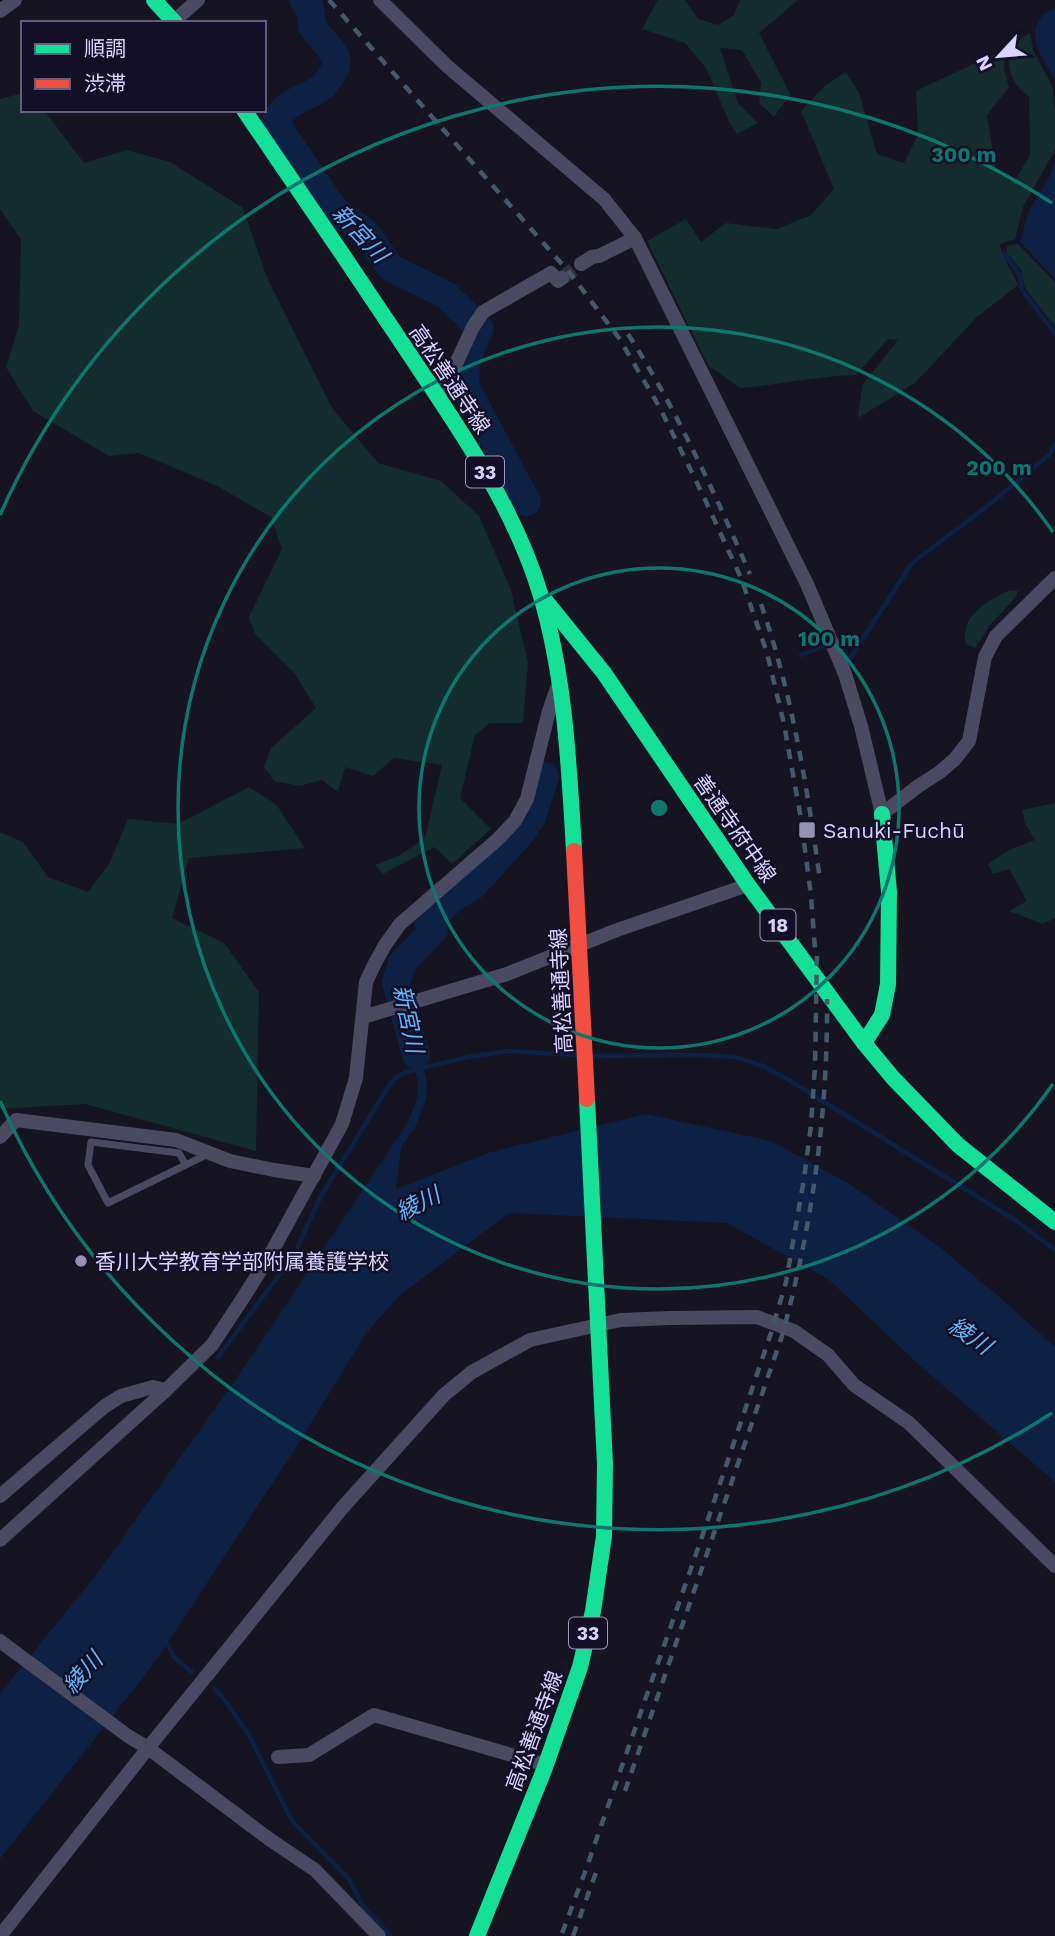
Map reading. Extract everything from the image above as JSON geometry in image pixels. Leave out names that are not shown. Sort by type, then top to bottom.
[{"type":"main road","points":[[154,0],[174,21]]},
{"type":"main road","name":"高松善通寺線","points":[[245,112],[481,463],[526,554],[540,594],[577,667],[569,776],[599,1318],[605,1464],[604,1536],[593,1611],[580,1667],[546,1765],[478,1936]]},
{"type":"main road","name":"善通寺府中線","points":[[540,594],[577,667],[748,885],[864,1043],[893,1078],[958,1145],[1055,1222]]},
{"type":"main road","points":[[864,1043],[876,1029],[884,1011],[889,974],[890,896],[883,814]]},
{"type":"street","points":[[0,11],[15,0]]},
{"type":"street","points":[[176,21],[198,0]]},
{"type":"street","points":[[380,0],[447,66],[604,199],[635,238],[760,488],[823,622],[845,674],[883,814],[940,772],[970,741],[985,657],[996,636],[1055,578]]},
{"type":"street","points":[[581,264],[635,238]]},
{"type":"street","points":[[438,397],[483,312],[551,273],[558,281],[562,278]]},
{"type":"street","points":[[0,1540],[212,1345],[270,1255],[342,1125],[356,1078],[366,982],[385,945],[400,924],[487,849],[515,821],[527,799],[549,711],[577,667]]},
{"type":"street","points":[[363,1017],[507,974],[617,930],[748,885]]},
{"type":"street","points":[[0,1137],[16,1120],[126,1135],[153,1136],[176,1140],[230,1161],[314,1176]]},
{"type":"street","points":[[0,1936],[343,1507],[444,1395],[472,1372],[530,1340],[599,1318],[621,1320],[757,1317],[794,1331],[828,1355],[854,1385],[909,1423],[1055,1566]]},
{"type":"street","points":[[0,1496],[105,1406],[121,1396],[153,1387],[166,1390]]},
{"type":"street","points":[[0,1641],[315,1870],[379,1936]]},
{"type":"street","points":[[278,1757],[309,1755],[374,1715],[546,1765]]},
{"type":"lane","points":[[186,1165],[179,1153],[91,1142],[88,1165],[108,1203],[186,1165],[210,1153]]},
{"type":"green space","points":[[658,0],[685,0],[698,19],[718,25],[734,15],[740,0],[798,0],[759,33],[790,94],[774,117],[759,103],[761,83],[742,50],[720,48],[738,103],[758,123],[737,134],[706,68],[685,43],[642,29]]},
{"type":"green space","points":[[1030,33],[1033,50],[1052,86],[1055,150],[1023,207],[1015,239],[1000,244],[1018,285],[976,318],[915,383],[858,418],[862,385],[898,340],[888,339],[856,375],[740,388],[708,365],[647,241],[686,219],[701,242],[726,223],[777,229],[811,215],[834,189],[801,111],[827,84],[846,72],[859,93],[877,154],[904,163],[918,135],[916,91],[1005,49],[1004,70],[1009,87],[987,115],[996,172],[1014,182],[1030,155],[1029,97],[1014,81],[1009,64],[1014,47]]},
{"type":"green space","points":[[21,94],[21,112],[46,112],[84,163],[127,150],[170,162],[243,208],[266,275],[332,408],[378,463],[441,481],[479,516],[511,590],[528,663],[523,723],[490,723],[475,735],[460,798],[491,829],[452,864],[434,847],[383,874],[375,865],[400,855],[425,838],[442,765],[394,758],[373,776],[345,767],[338,792],[322,780],[300,786],[274,781],[264,767],[271,748],[316,708],[295,674],[255,634],[249,617],[282,549],[271,517],[217,486],[139,453],[109,456],[33,411],[6,367],[19,325],[21,240],[0,209],[0,99]]},
{"type":"green space","points":[[1018,244],[1055,282],[1055,327],[1025,288],[1021,270],[1007,253],[1006,246]]},
{"type":"green space","points":[[1010,590],[1018,591],[1015,598],[990,625],[975,648],[966,644],[965,634],[971,617],[985,604]]},
{"type":"green space","points":[[249,787],[276,804],[305,848],[189,858],[172,918],[224,943],[259,992],[256,1151],[85,1104],[0,1109],[0,832],[23,842],[48,877],[88,892],[109,864],[128,819],[178,824]]},
{"type":"green space","points":[[1055,803],[1055,918],[1043,924],[1009,911],[1027,901],[1009,869],[993,874],[988,864],[1009,850],[1035,840],[1025,824],[1022,810]]},
{"type":"water","points":[[1055,8],[1055,80],[1039,51],[1035,32],[1037,23]]},
{"type":"water","points":[[1055,162],[1055,279],[1020,242],[1029,210],[1047,182]]},
{"type":"water","name":"綾川","points":[[410,1018],[427,1082],[426,1099],[416,1126],[401,1147],[396,1189],[491,1152],[646,1114],[771,1141],[848,1183],[937,1245],[1055,1347],[1055,1482],[917,1363],[828,1279],[727,1223],[509,1213],[399,1296],[365,1335],[295,1449],[155,1662],[0,1859],[0,1693],[96,1575],[234,1382],[408,1122],[417,1099],[418,1083],[404,1019]]},
{"type":"waterway","name":"新宮川","points":[[303,0],[310,8],[312,27],[336,56],[336,68],[322,87],[285,108],[275,122],[334,209],[366,233],[391,268],[446,295],[480,328],[466,361],[465,386],[527,502]]},
{"type":"waterway","points":[[1004,253],[1020,276],[1022,290],[1055,334]]},
{"type":"waterway","points":[[841,647],[849,660],[912,563],[990,504],[1050,454],[1055,444]]},
{"type":"waterway","points":[[801,655],[828,645]]},
{"type":"waterway","name":"新宮川","points":[[416,1055],[396,982],[402,963],[434,930],[428,922],[453,898],[473,886],[521,833],[532,817],[545,776]]},
{"type":"waterway","points":[[218,1357],[294,1255],[321,1196],[395,1078],[406,1072],[468,1057],[509,1051],[577,1055]]},
{"type":"waterway","points":[[593,1056],[703,1055],[735,1057],[763,1066],[1015,1220],[1055,1250]]},
{"type":"waterway","points":[[166,1641],[174,1657],[192,1672]]},
{"type":"waterway","points":[[215,1689],[249,1735],[292,1821],[349,1879],[364,1908],[391,1936]]},
{"type":"tunnel","points":[[562,278],[581,264]]},
{"type":"railway","points":[[329,0],[569,272],[619,338],[660,408],[741,578],[767,653],[784,724],[811,896],[817,953],[815,1066],[804,1179],[786,1282],[703,1534],[561,1936]]},
{"type":"railway","points":[[628,334],[679,422],[750,574]]},
{"type":"railway","points":[[761,604],[797,740],[820,880]]},
{"type":"railway","points":[[625,1791],[782,1336],[793,1295],[810,1211],[821,1127],[827,999]]},
{"type":"railway","points":[[573,1936],[598,1867]]},
{"type":"traffic: fast","points":[[154,0],[173,21]]},
{"type":"traffic: fast","points":[[245,112],[483,468],[529,560],[548,624],[560,688],[574,851]]},
{"type":"traffic: fast","points":[[545,600],[604,673],[748,885],[864,1043],[893,1078],[958,1145],[1055,1222]]},
{"type":"traffic: fast","points":[[864,1043],[882,1015],[888,984],[889,892],[882,814]]},
{"type":"traffic: fast","points":[[477,1936],[544,1770],[580,1667],[593,1611],[604,1536],[605,1464],[587,1099]]},
{"type":"traffic: jam","points":[[574,851],[587,1099]]},
{"type":"place","name":"Sanuki-Fuchū","points":[[807,830]]},
{"type":"place","name":"香川大学教育学部附属養護学校","points":[[81,1261]]}]
